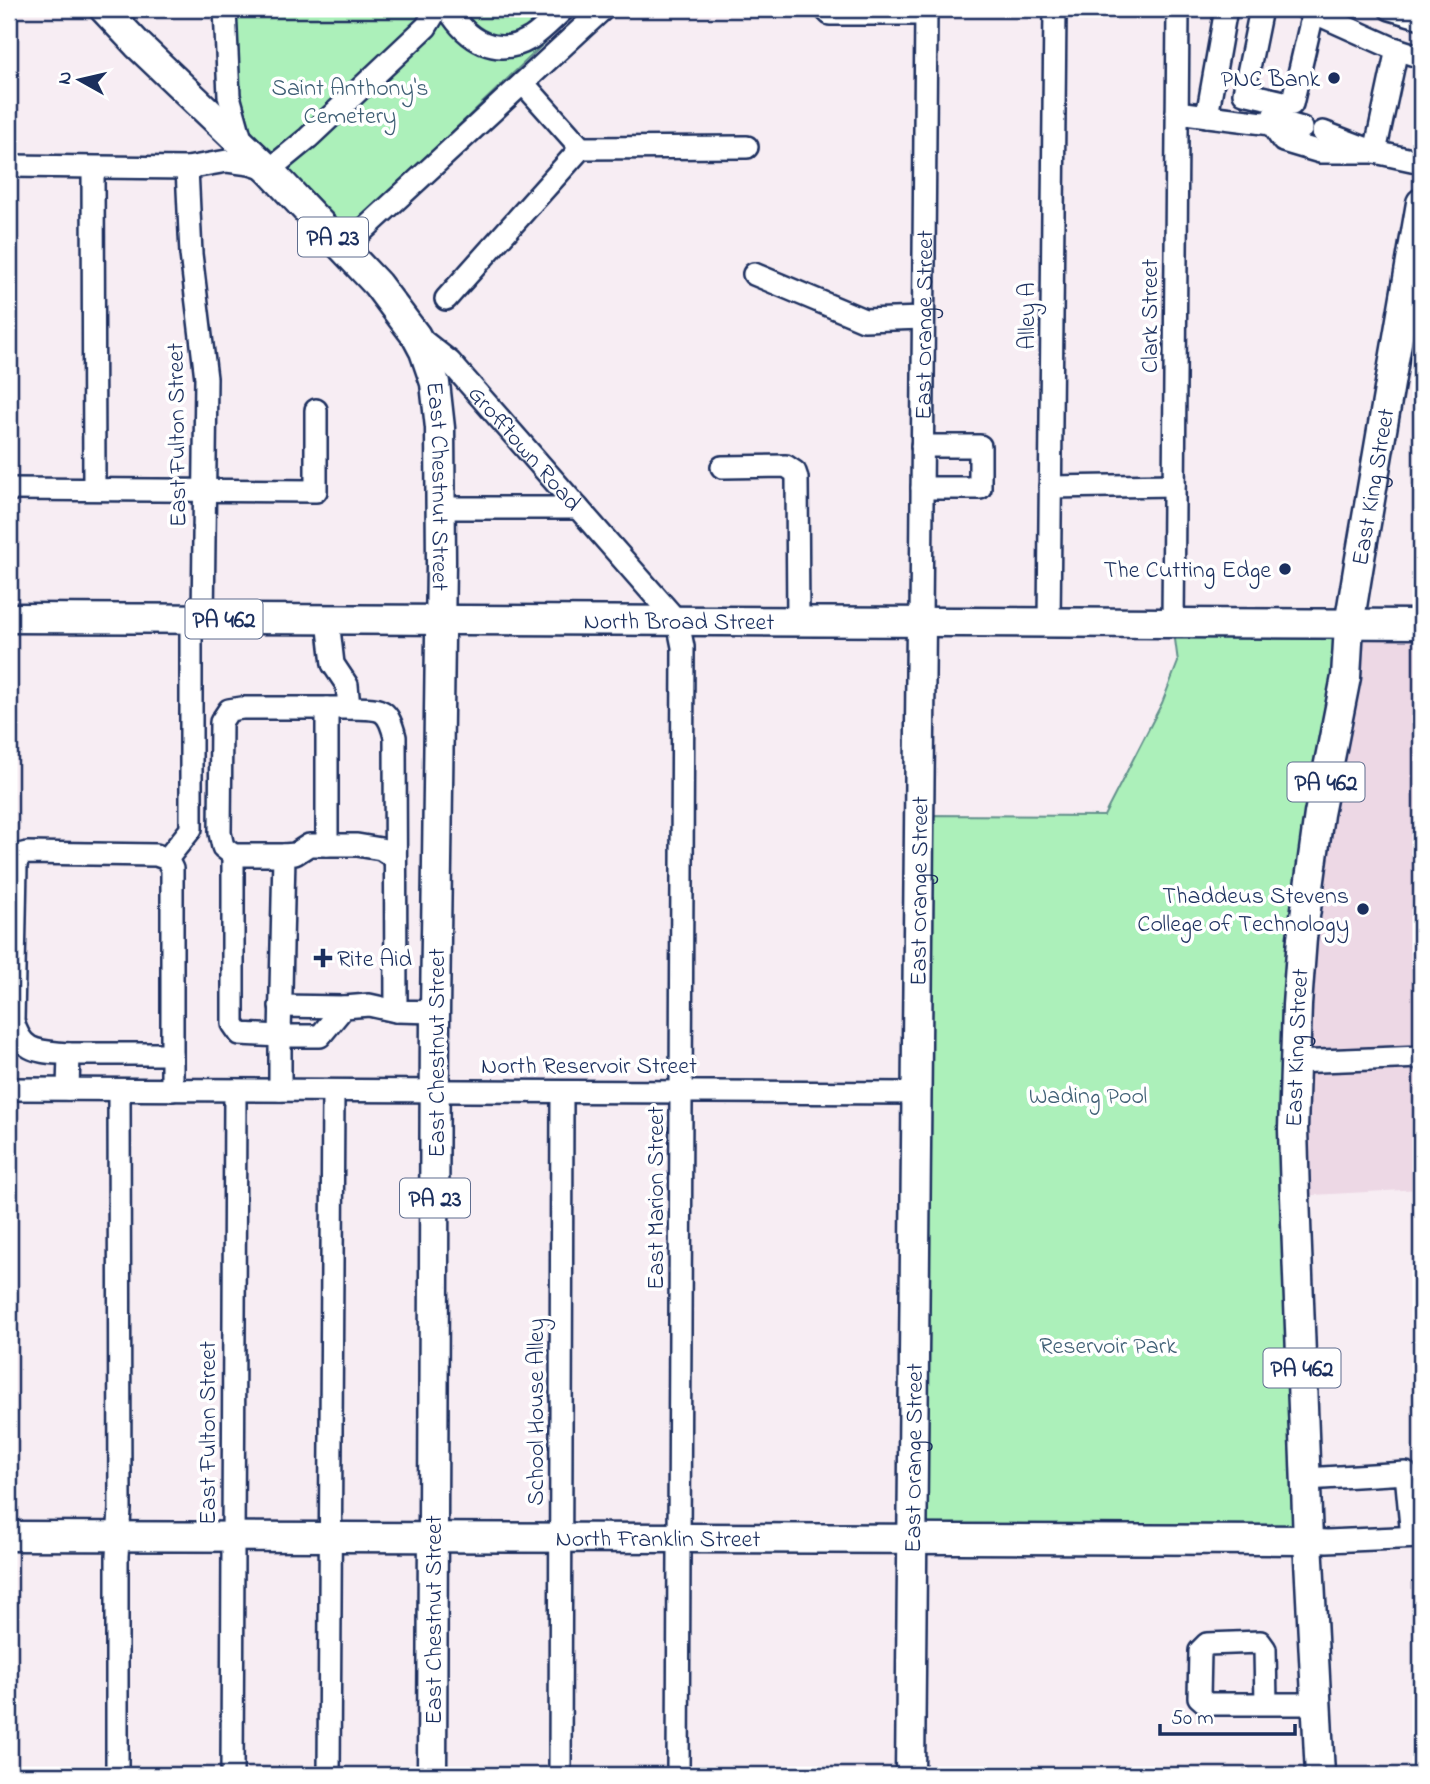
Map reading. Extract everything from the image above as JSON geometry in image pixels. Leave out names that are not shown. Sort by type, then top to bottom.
[{"type":"main road","name":"Grofftown Road","points":[[104,9],[136,44],[269,170],[344,248],[395,306],[416,335]]},
{"type":"main road","name":"East King Street","points":[[1320,1775],[1308,1540],[1294,1142],[1294,1062],[1302,938],[1309,881],[1346,677],[1349,625],[1421,203]]},
{"type":"main road","name":"East Chestnut Street","points":[[416,335],[430,366],[439,405],[441,508],[435,1012],[432,1775]]},
{"type":"main road","name":"North Broad Street","points":[[9,618],[1421,624]]},
{"type":"main road","name":"East Orange Street","points":[[910,1775],[921,623]]},
{"type":"main road","name":"North Franklin Street","points":[[9,1536],[1308,1540]]},
{"type":"street","points":[[9,166],[187,168],[227,161],[269,170],[308,138],[426,27],[437,9]]},
{"type":"street","points":[[449,9],[469,34],[482,44],[497,47],[513,46],[531,37],[564,9]]},
{"type":"street","points":[[344,248],[603,9]]},
{"type":"street","points":[[825,9],[830,14],[926,12]]},
{"type":"street","name":"Alley A","points":[[1049,624],[1055,9]]},
{"type":"street","name":"Clark Street","points":[[1173,624],[1178,9]]},
{"type":"street","points":[[1207,116],[1226,9]]},
{"type":"street","points":[[1261,9],[1244,93],[1284,103]]},
{"type":"street","points":[[1390,9],[1421,18]]},
{"type":"street","points":[[1271,124],[1284,103],[1311,10],[1421,57]]},
{"type":"street","name":"East Orange Street","points":[[921,623],[926,12]]},
{"type":"street","points":[[220,13],[229,96],[243,145]]},
{"type":"street","points":[[1375,152],[1397,49]]},
{"type":"street","points":[[523,83],[581,148]]},
{"type":"street","points":[[1177,111],[1271,124],[1284,123],[1313,130],[1375,152],[1421,162]]},
{"type":"street","points":[[1271,124],[1283,141],[1321,152],[1375,152]]},
{"type":"street","points":[[446,299],[581,148],[747,146]]},
{"type":"street","points":[[93,168],[94,489]]},
{"type":"street","name":"East Fulton Street","points":[[167,859],[191,828],[197,619],[205,489],[206,378],[191,254],[187,168]]},
{"type":"street","points":[[754,274],[864,320],[923,318]]},
{"type":"street","name":"Grofftown Road","points":[[416,335],[450,362],[678,622]]},
{"type":"street","points":[[9,489],[316,491],[316,410]]},
{"type":"street","points":[[922,446],[980,446],[980,488],[922,488]]},
{"type":"street","points":[[722,467],[786,466],[795,472],[798,622]]},
{"type":"street","points":[[1051,487],[1174,485]]},
{"type":"street","points":[[441,508],[578,508]]},
{"type":"street","points":[[328,620],[333,664],[347,685],[349,708]]},
{"type":"street","name":"East Marion Street","points":[[678,622],[684,654],[678,1775]]},
{"type":"street","points":[[327,708],[327,845]]},
{"type":"street","points":[[396,858],[380,849],[357,845],[309,845],[289,854],[233,855],[223,847],[220,833],[221,722],[229,710],[379,709],[390,717],[395,737],[396,858],[395,989],[396,1011]]},
{"type":"street","points":[[280,1090],[281,1006],[289,854]]},
{"type":"street","points":[[172,1054],[69,1054],[33,1050],[17,1035],[11,1021],[16,865],[19,855],[156,855],[167,859],[172,869],[173,1090]]},
{"type":"street","points":[[233,855],[233,1024],[240,1034],[320,1036],[344,1007]]},
{"type":"street","points":[[281,1006],[369,1005],[396,1011],[435,1012]]},
{"type":"street","points":[[68,1089],[69,1054]]},
{"type":"street","points":[[1294,1062],[1421,1057]]},
{"type":"street","name":"North Reservoir Street","points":[[9,1089],[917,1093]]},
{"type":"street","points":[[117,1775],[119,1090]]},
{"type":"street","name":"East Fulton Street","points":[[232,1775],[235,1090]]},
{"type":"street","points":[[329,1775],[333,1091]]},
{"type":"street","name":"School House Alley","points":[[560,1775],[562,1092]]},
{"type":"street","points":[[1306,1479],[1406,1473],[1416,1537],[1308,1540]]},
{"type":"street","points":[[1266,1704],[1317,1704]]},
{"type":"shaded area","name":"Thaddeus Stevens College of Technology","points":[[1421,624],[1421,1189],[1295,1196],[1293,1129],[1349,625]]},
{"type":"green space","name":"Saint Anthony's Cemetery","points":[[237,9],[580,9],[349,231],[250,130],[234,71]]},
{"type":"green space","name":"Reservoir Park","points":[[1173,624],[1349,625],[1302,938],[1308,1540],[913,1540],[919,815],[1104,816],[1162,703],[1178,662]]},
{"type":"place","name":"PNC Bank","points":[[1334,78]]},
{"type":"place","name":"The Cutting Edge","points":[[1285,569]]},
{"type":"place","name":"Thaddeus Stevens College of Technology","points":[[1363,909]]},
{"type":"place","name":"Rite Aid","points":[[323,958]]},
{"type":"park label","name":"Wading Pool","points":[[1088,1095]]}]
